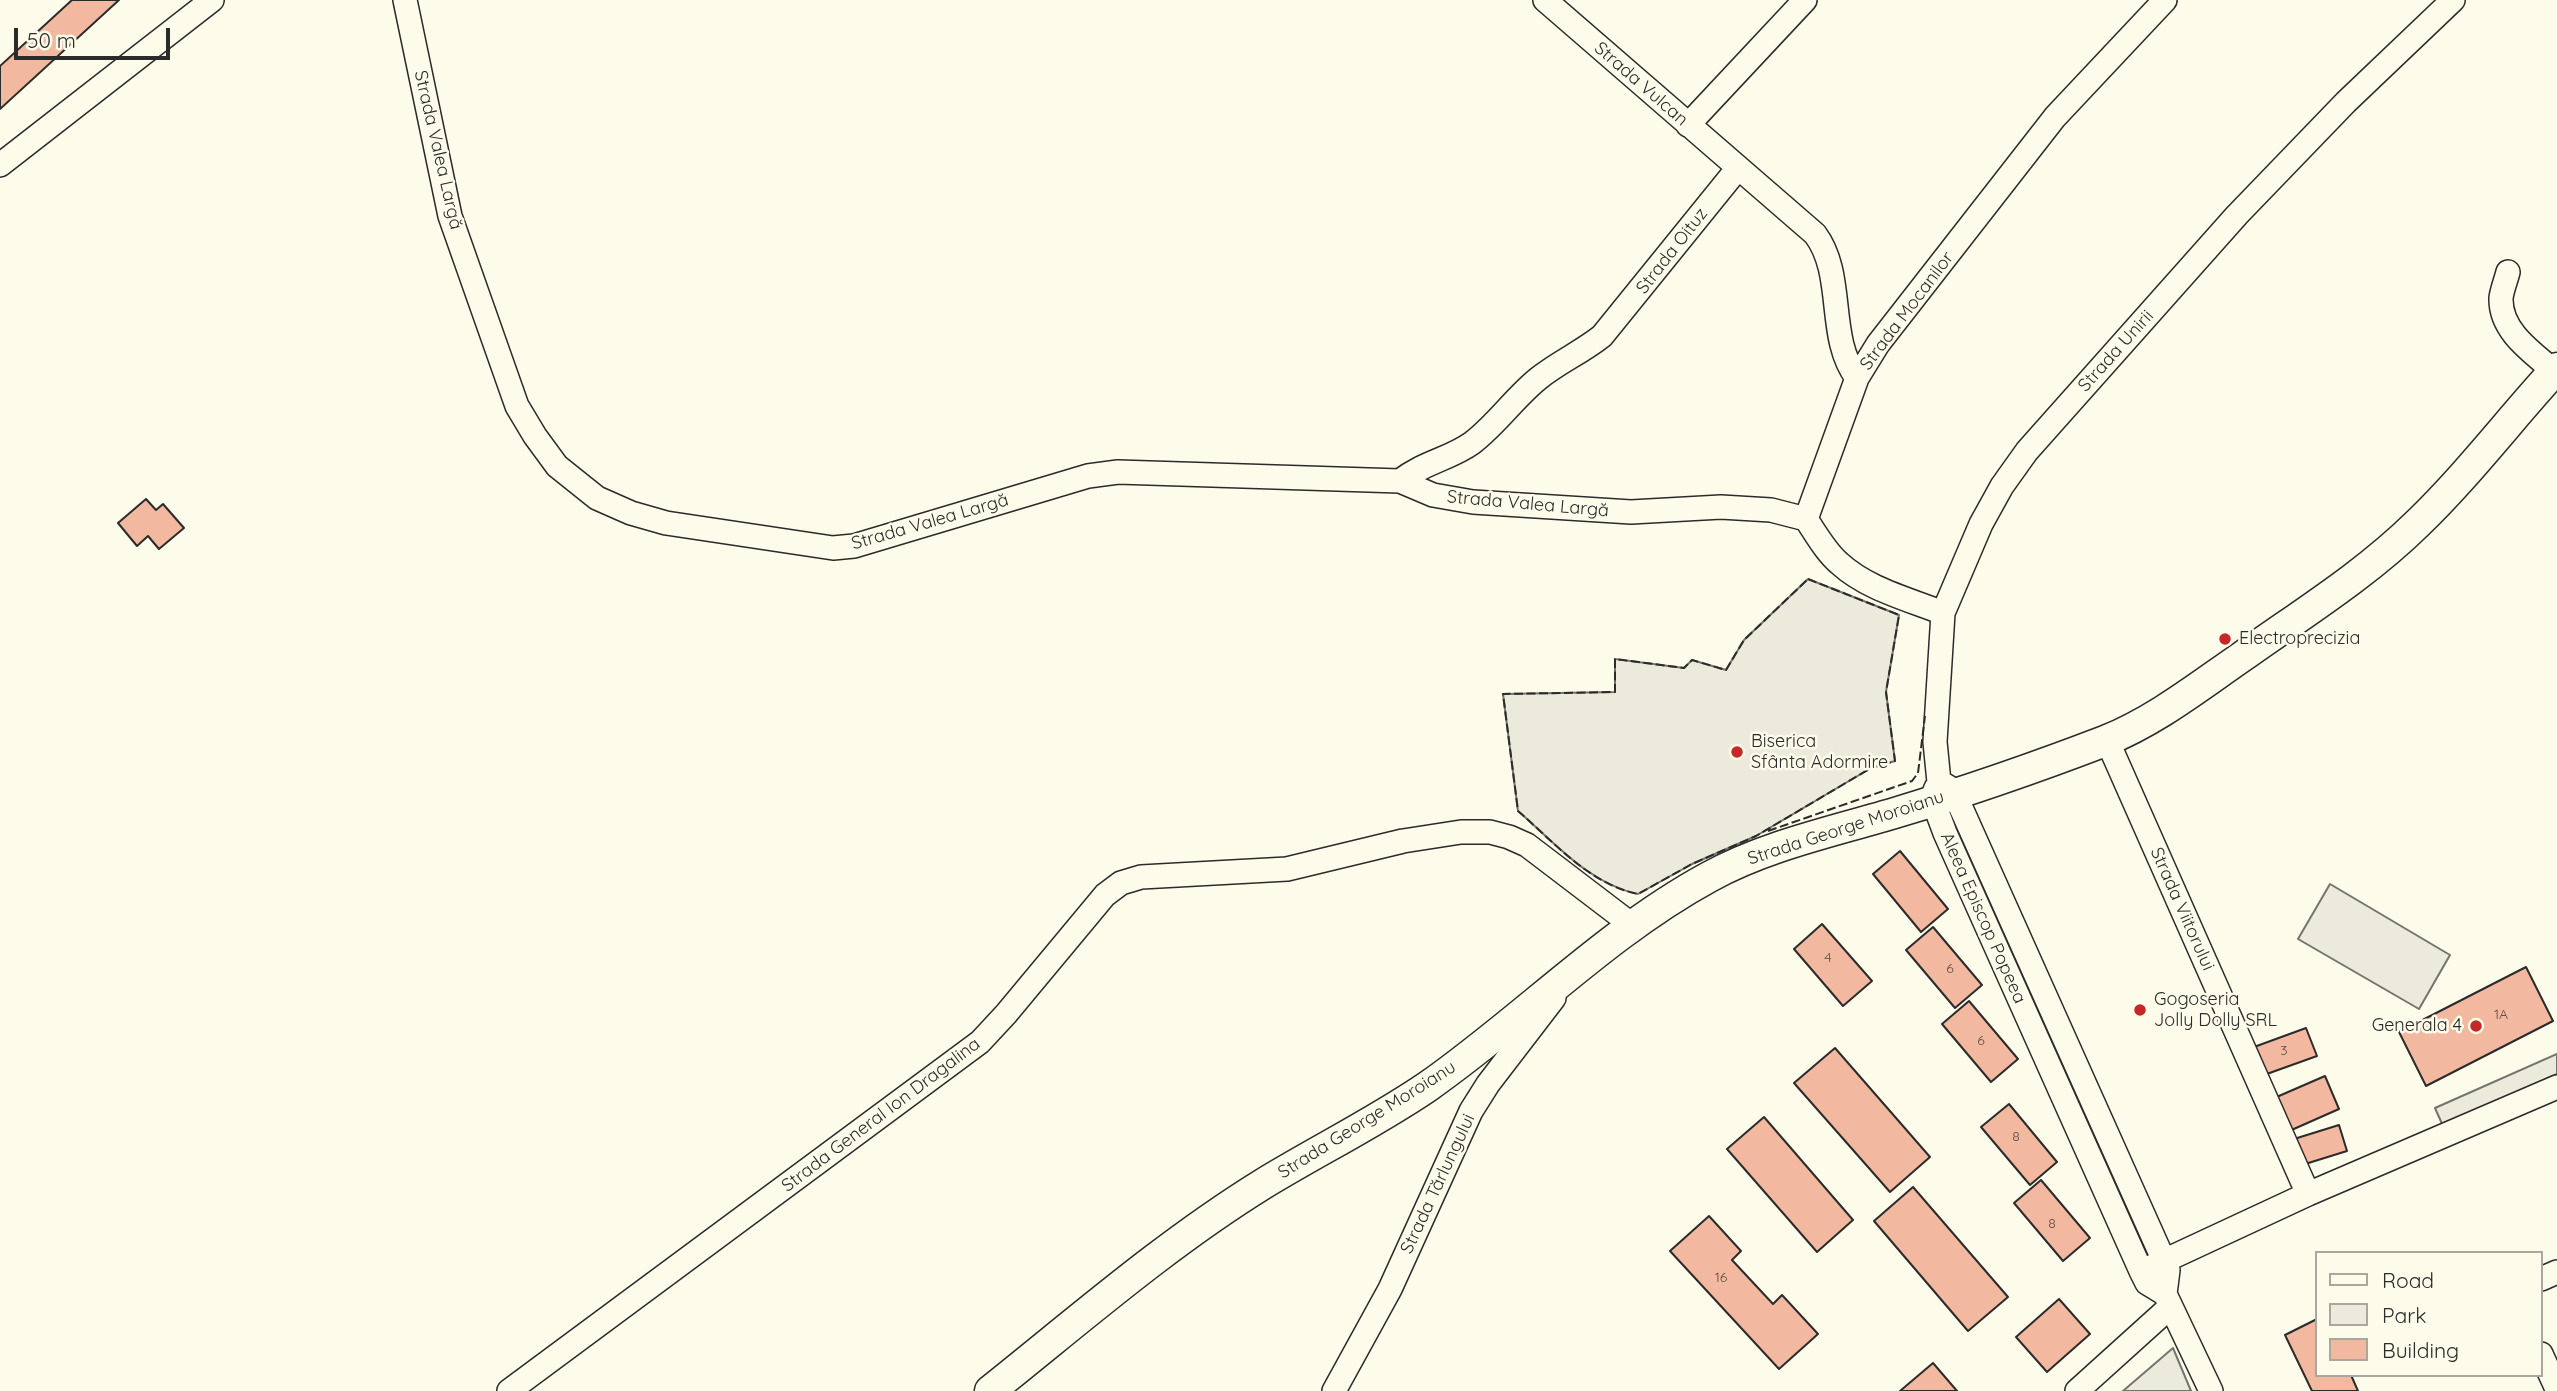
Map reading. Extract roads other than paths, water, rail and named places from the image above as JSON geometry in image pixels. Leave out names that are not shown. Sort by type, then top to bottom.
[{"type":"main road","name":"Strada George Moroianu","points":[[990,1391],[1174,1246],[1261,1185],[1425,1088],[1556,988],[1632,925],[1680,893],[1741,862],[1775,849],[1942,792],[2108,740],[2137,727],[2178,701],[2376,561],[2416,526],[2556,370]]},
{"type":"street","points":[[0,165],[212,0]]},
{"type":"street","name":"Strada Valea Largă","points":[[405,0],[450,216],[517,406],[558,466],[597,498],[631,513],[666,523],[833,548],[853,547],[1101,473],[1400,481],[1433,495],[1473,502],[1631,512],[1721,507],[1771,510],[1806,519]]},
{"type":"street","name":"Strada Vulcan","points":[[1545,0],[1738,168]]},
{"type":"street","points":[[1688,125],[1805,0]]},
{"type":"street","name":"Strada Mocanilor","points":[[1806,519],[1857,378],[1878,344],[2055,117],[2165,0]]},
{"type":"street","name":"Strada Unirii","points":[[1942,792],[1936,730],[1943,612],[1981,524],[2002,486],[2027,451],[2237,215],[2346,102],[2453,0]]},
{"type":"street","points":[[1738,168],[1815,234],[1823,244],[1828,257],[1845,358],[1857,378]]},
{"type":"street","name":"Strada Oituz","points":[[1400,481],[1424,464],[1471,444],[1538,379],[1585,350],[1602,336],[1738,168]]},
{"type":"street","points":[[2508,272],[2501,298],[2505,323],[2524,345],[2556,370]]},
{"type":"street","points":[[1806,519],[1838,562],[1855,575],[1943,612]]},
{"type":"street","name":"Strada Viitorului","points":[[2108,740],[2308,1194]]},
{"type":"street","name":"Aleea Episcop Popeea","points":[[1942,792],[2168,1270],[2168,1301]]},
{"type":"street","name":"Aleea Episcop Popeea","points":[[1942,792],[1962,871],[2141,1271],[2147,1283],[2168,1301],[2210,1391]]},
{"type":"street","name":"Strada General Ion Dragalina","points":[[509,1391],[980,1042],[1105,895],[1121,883],[1141,877],[1287,869],[1403,841],[1461,832],[1490,832],[1527,845],[1632,925]]},
{"type":"street","name":"Strada Tărlungului","points":[[1334,1391],[1390,1289],[1471,1111],[1488,1084],[1554,998],[1556,988]]},
{"type":"street","points":[[2141,1271],[2308,1194],[2557,1087]]},
{"type":"street","points":[[2077,1391],[2168,1301]]},
{"type":"street","points":[[2543,1358],[2557,1389]]},
{"type":"place","name":"Electroprecizia","points":[[2225,639]]},
{"type":"place","name":"Biserica Sfânta Adormire","points":[[1737,752]]},
{"type":"place","name":"Gogoseria Jolly Dolly SRL","points":[[2140,1010]]},
{"type":"place","name":"Generala 4","points":[[2476,1026]]}]
